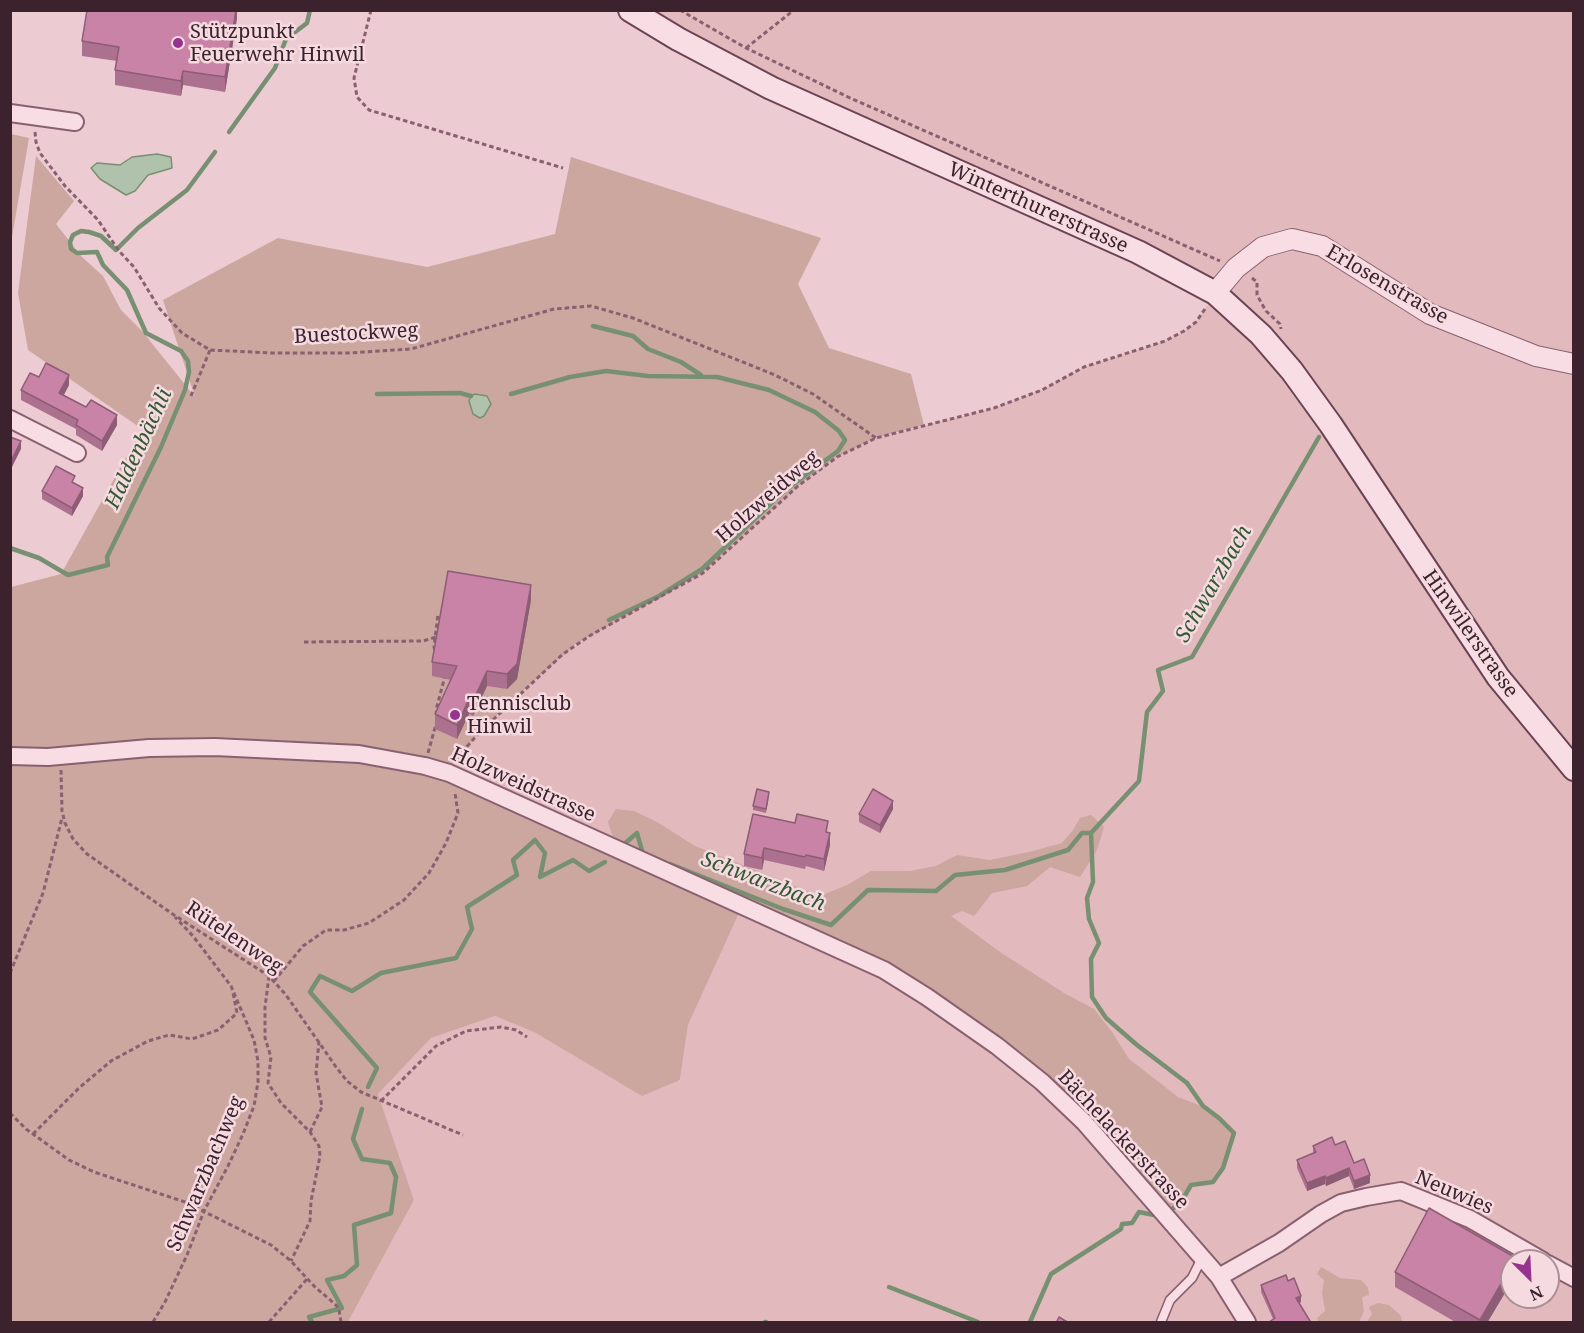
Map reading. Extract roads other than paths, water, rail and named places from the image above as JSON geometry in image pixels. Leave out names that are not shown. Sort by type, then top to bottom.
[{"type":"main road","name":"Winterthurerstrasse","points":[[630,10],[678,39],[771,88],[1138,252],[1215,293],[1261,335],[1292,371],[1376,492]]},
{"type":"main road","name":"Hinwilerstrasse","points":[[1376,492],[1451,609],[1498,677],[1574,769]]},
{"type":"street","points":[[10,113],[75,122]]},
{"type":"street","name":"Erlosenstrasse","points":[[1215,293],[1236,268],[1263,247],[1292,239],[1322,246],[1431,314],[1536,356],[1574,364]]},
{"type":"street","points":[[10,419],[77,453]]},
{"type":"street","name":"Holzweidstrasse","points":[[10,756],[61,756],[140,749],[215,747],[349,753],[425,766],[453,775],[884,970]]},
{"type":"street","name":"Bächelackerstrasse","points":[[884,970],[988,1040],[1042,1082],[1084,1122],[1219,1277],[1247,1323]]},
{"type":"street","name":"Neuwies","points":[[1219,1277],[1279,1243],[1341,1203],[1401,1191],[1470,1220],[1522,1249]]},
{"type":"street","points":[[1560,1270],[1574,1278]]},
{"type":"lane","points":[[1161,1323],[1170,1300],[1189,1282],[1202,1258]]},
{"type":"waterway","name":"Haldenbächli","points":[[229,132],[275,68],[286,39],[307,23],[310,10]]},
{"type":"waterway","name":"Haldenbächli","points":[[10,548],[39,558],[68,575],[108,565],[107,557],[161,447],[185,390],[189,372],[188,361],[181,351],[146,333],[127,290],[103,265],[97,252],[77,253],[71,249],[70,242],[73,235],[81,231],[89,232],[101,236],[116,250],[138,228],[187,190],[215,152]]},
{"type":"waterway","points":[[593,326],[633,336],[648,349],[681,362],[701,375]]},
{"type":"waterway","points":[[511,394],[570,377],[606,371],[648,376],[717,377],[769,390],[815,412],[839,431],[845,440],[838,451],[783,492],[702,569],[659,596],[609,620]]},
{"type":"waterway","points":[[377,394],[460,393],[471,396]]},
{"type":"waterway","name":"Schwarzbach","points":[[670,864],[783,909],[831,925],[868,890],[936,891],[955,875],[1005,870],[1068,850],[1082,833],[1091,833],[1139,781],[1147,712],[1163,691],[1158,670],[1192,657],[1319,437]]},
{"type":"waterway","name":"Schwarzbach","points":[[623,845],[637,833],[645,855]]},
{"type":"waterway","points":[[1091,833],[1093,882],[1087,898],[1089,919],[1099,943],[1091,959],[1092,997],[1106,1018],[1187,1083],[1203,1106],[1234,1133],[1223,1168],[1213,1182],[1191,1185],[1180,1204],[1172,1209]]},
{"type":"waterway","name":"Schwarzbach","points":[[368,1087],[377,1068],[310,992],[320,976],[352,991],[381,973],[456,958],[472,929],[467,907],[517,875],[513,860],[535,840],[545,853],[540,877],[573,860],[589,871],[605,862]]},
{"type":"waterway","name":"Schwarzbach","points":[[312,1322],[309,1317],[342,1308],[327,1280],[344,1276],[357,1265],[354,1225],[391,1213],[396,1177],[390,1163],[362,1159],[353,1139],[362,1109]]},
{"type":"waterway","points":[[1030,1322],[1051,1274],[1121,1229],[1122,1224],[1132,1223],[1139,1212],[1154,1215]]},
{"type":"waterway","points":[[889,1287],[978,1322]]},
{"type":"place","name":"Stützpunkt Feuerwehr Hinwil","points":[[178,43]]},
{"type":"place","name":"Tennisclub Hinwil","points":[[455,715]]}]
